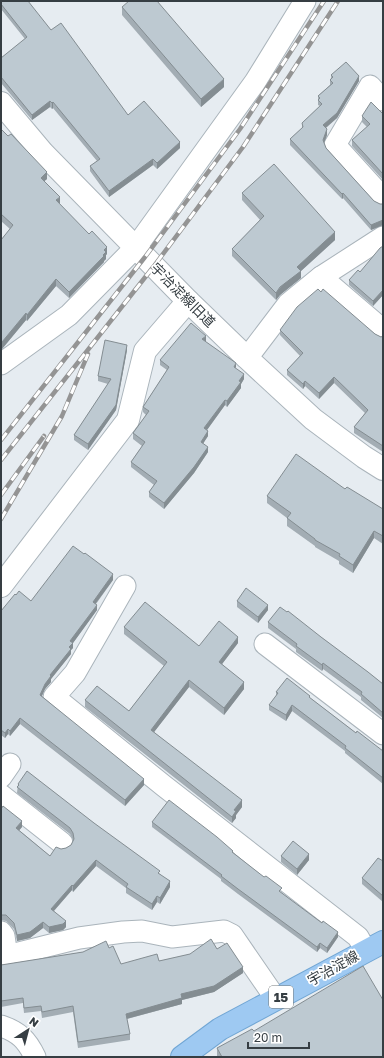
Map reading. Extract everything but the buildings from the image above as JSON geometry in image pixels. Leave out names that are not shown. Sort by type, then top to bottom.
[{"type":"main road","name":"宇治淀線","points":[[182,1057],[220,1029],[374,946]]},
{"type":"street","points":[[1,364],[69,315],[136,248],[255,82],[305,1]]},
{"type":"street","points":[[383,100],[370,86],[336,145],[383,198]]},
{"type":"street","name":"宇治淀線旧道","points":[[1,103],[43,153],[188,301],[247,358],[313,419],[364,457],[383,469]]},
{"type":"street","points":[[247,358],[288,304],[321,277],[383,238]]},
{"type":"street","points":[[321,277],[383,330]]},
{"type":"street","points":[[1,586],[128,420],[146,351],[188,301]]},
{"type":"street","points":[[125,586],[75,673],[54,697],[164,786],[358,937],[374,946]]},
{"type":"street","points":[[264,644],[383,734]]},
{"type":"street","points":[[1,795],[62,843]]},
{"type":"street","points":[[1,932],[4,936],[7,956],[79,938],[122,932],[142,931],[172,937],[224,931],[232,935],[276,999]]},
{"type":"street","points":[[1,1026],[14,1030],[26,1041],[35,1057]]},
{"type":"railway","points":[[1,440],[145,257],[240,129],[324,1]]},
{"type":"railway","points":[[1,460],[154,266],[243,147],[338,1]]},
{"type":"railway","points":[[1,519],[62,416],[88,354]]},
{"type":"railway","points":[[1,495],[44,436]]}]
